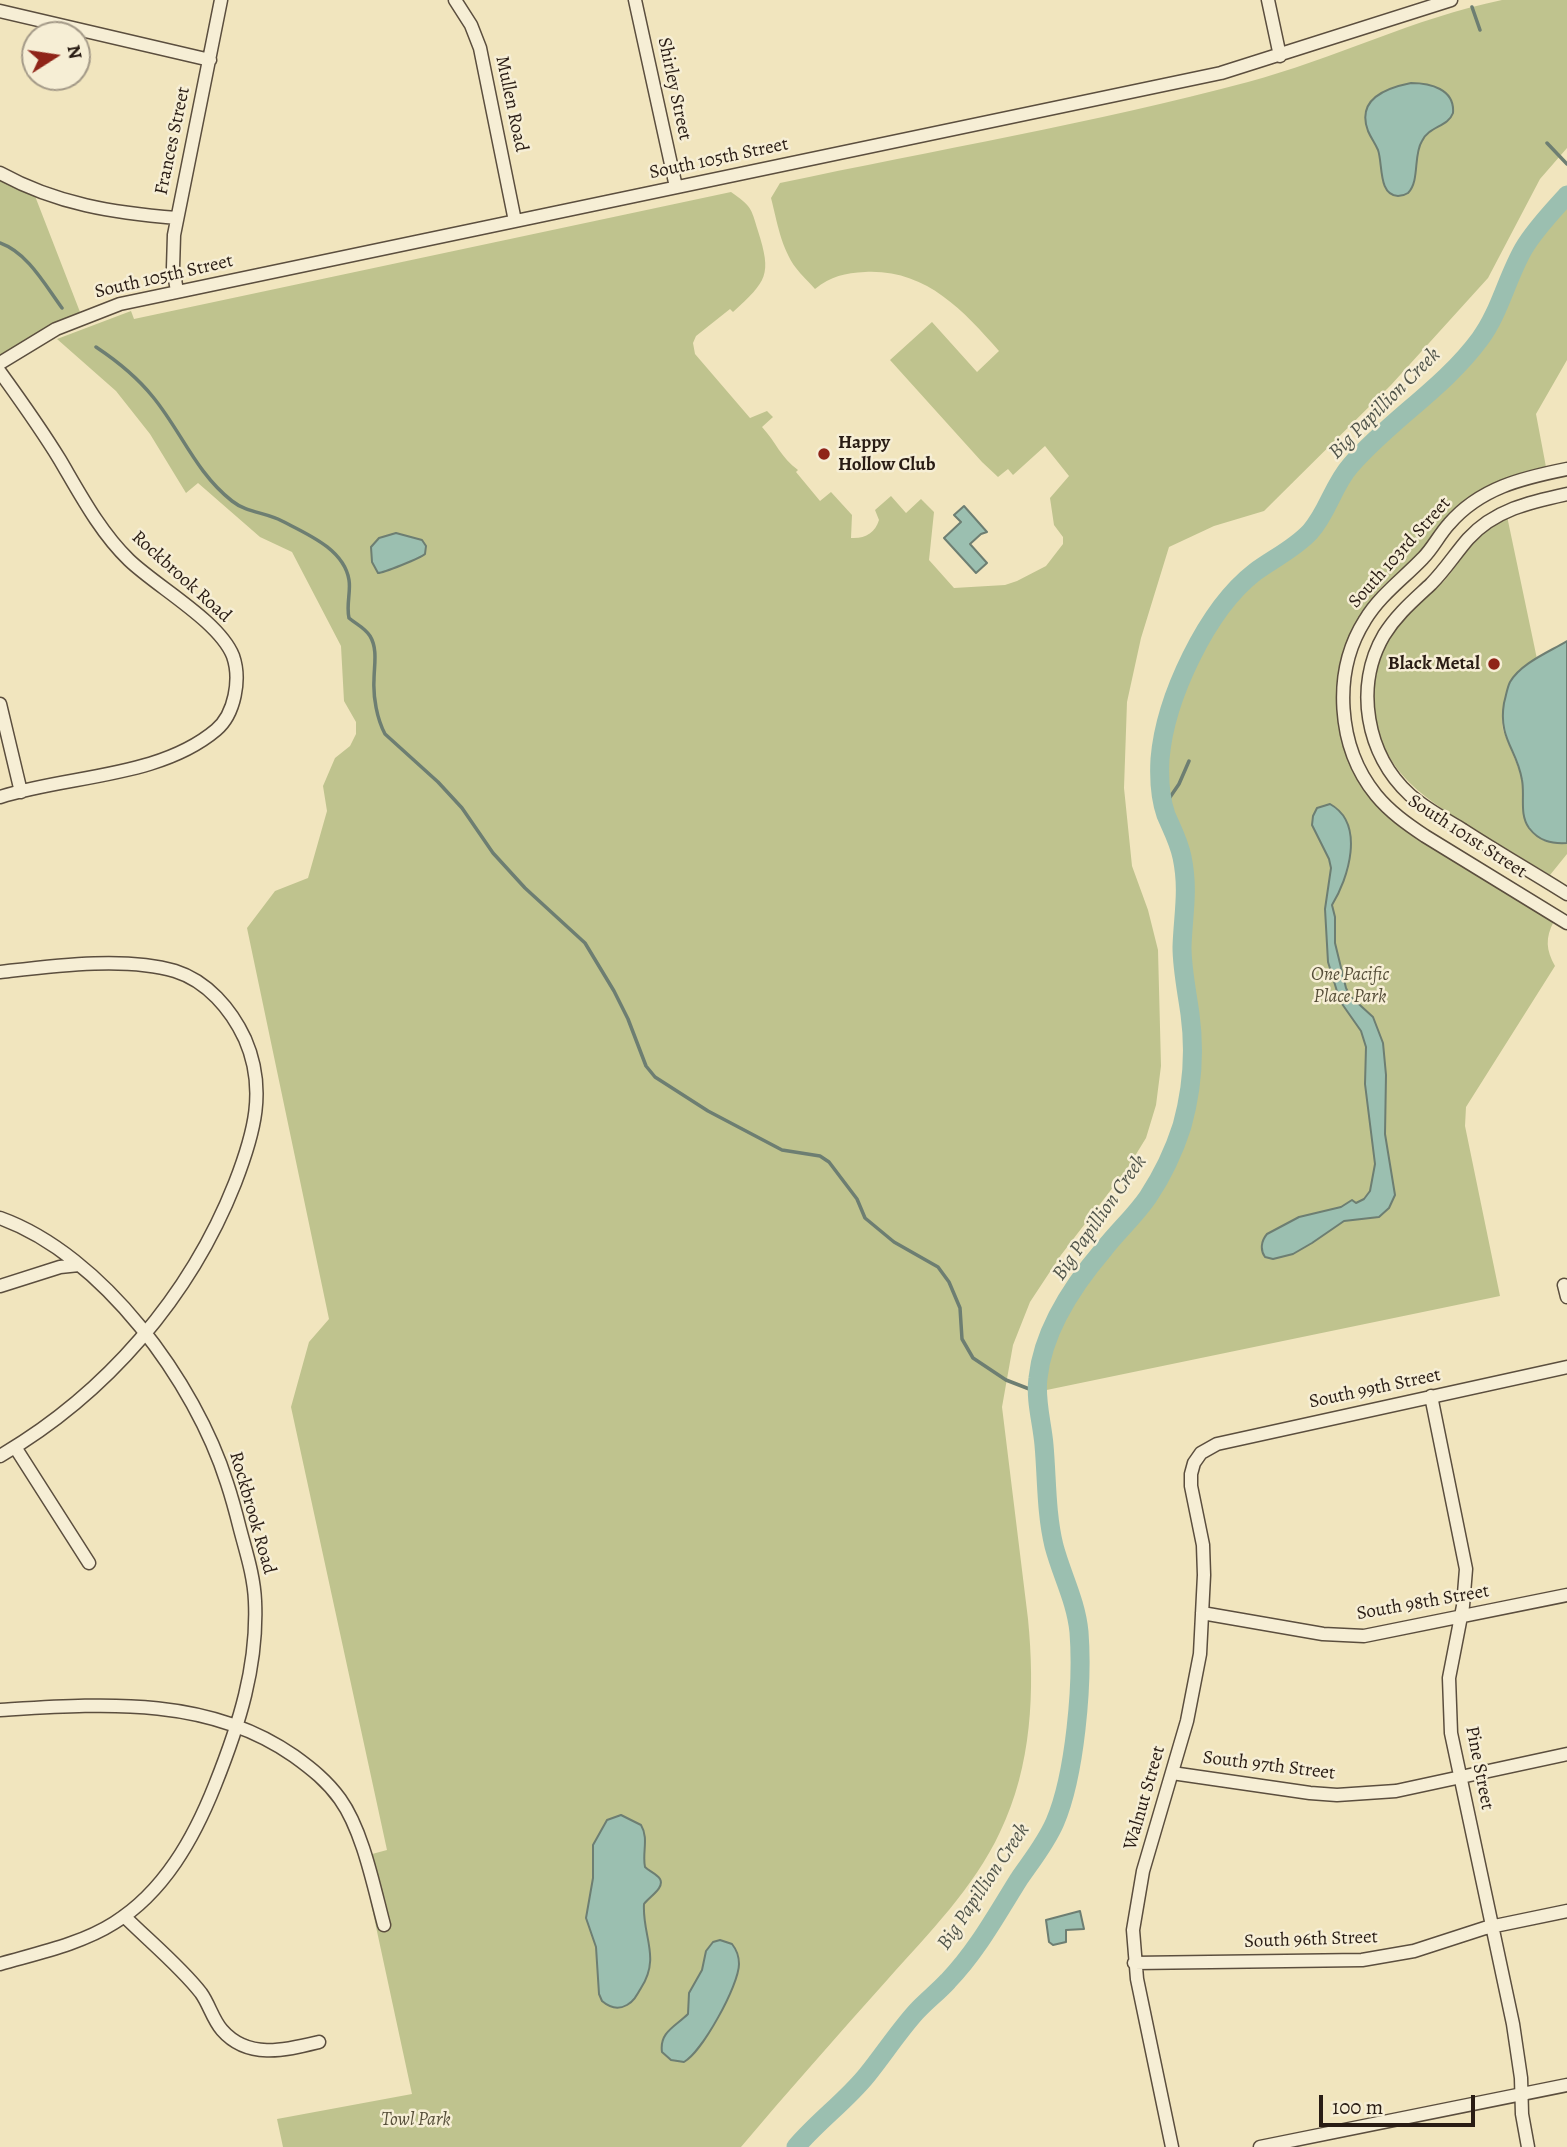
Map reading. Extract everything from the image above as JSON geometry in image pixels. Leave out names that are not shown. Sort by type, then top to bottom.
[{"type":"street","name":"Frances Street","points":[[177,291],[173,252],[177,218],[221,0]]},
{"type":"street","name":"Mullen Road","points":[[455,0],[471,24],[480,48],[515,221]]},
{"type":"street","name":"Shirley Street","points":[[635,0],[676,187]]},
{"type":"street","points":[[1268,0],[1280,56]]},
{"type":"street","name":"South 105th Street","points":[[0,363],[37,339],[74,320],[120,304],[1221,73],[1451,0]]},
{"type":"street","points":[[0,11],[210,60]]},
{"type":"street","points":[[0,173],[47,195],[88,207],[125,214],[177,218]]},
{"type":"street","name":"Rockbrook Road","points":[[0,372],[38,425],[114,543],[151,579],[225,642],[233,657],[236,678],[235,695],[220,726],[199,742],[160,760],[21,792]]},
{"type":"street","name":"South 103rd Street","points":[[1346,729],[1343,698],[1347,663],[1357,633],[1381,598],[1424,557],[1450,523],[1478,499],[1513,481],[1567,468]]},
{"type":"street","name":"South 101st Street","points":[[1567,494],[1518,506],[1489,520],[1470,536],[1436,579],[1400,613],[1380,644],[1369,676],[1368,698],[1370,724],[1385,764],[1410,795],[1567,894]]},
{"type":"street","points":[[0,704],[21,792],[0,797]]},
{"type":"street","name":"South 101st Street","points":[[1346,729],[1363,776],[1394,814],[1567,923]]},
{"type":"street","points":[[0,972],[123,964],[149,965],[176,971],[196,981],[214,995],[234,1019],[249,1050],[257,1082],[254,1129],[225,1207],[194,1265],[165,1309],[133,1348],[76,1402],[0,1456]]},
{"type":"street","name":"Rockbrook Road","points":[[0,1218],[34,1234],[79,1265],[108,1291],[156,1347],[186,1394],[227,1481],[250,1565],[255,1600],[254,1653],[248,1688],[237,1727],[190,1840],[161,1881],[113,1924],[80,1939],[0,1964]]},
{"type":"street","points":[[0,1286],[60,1267],[79,1265]]},
{"type":"street","name":"South 99th Street","points":[[1196,1459],[1217,1444],[1567,1367]]},
{"type":"street","name":"Pine Street","points":[[1431,1396],[1465,1556],[1466,1584],[1451,1662],[1448,1694],[1451,1733],[1513,2024],[1528,2147]]},
{"type":"street","points":[[15,1447],[89,1563]]},
{"type":"street","name":"Walnut Street","points":[[1172,2147],[1134,1963],[1133,1930],[1138,1891],[1195,1688],[1202,1614],[1203,1545],[1191,1486],[1191,1474],[1196,1459]]},
{"type":"street","name":"South 98th Street","points":[[1202,1614],[1323,1634],[1352,1636],[1388,1633],[1567,1595]]},
{"type":"street","points":[[0,1710],[138,1705],[183,1712],[263,1736],[323,1778],[340,1800],[350,1818],[368,1866],[384,1925]]},
{"type":"street","name":"South 97th Street","points":[[1172,1773],[1338,1795],[1396,1791],[1567,1754]]},
{"type":"street","name":"South 96th Street","points":[[1134,1963],[1363,1960],[1414,1951],[1493,1926],[1567,1911]]},
{"type":"street","points":[[124,1916],[200,1992],[222,2030],[243,2046],[262,2051],[285,2050],[319,2042]]},
{"type":"street","points":[[1260,2147],[1567,2085]]},
{"type":"green space","name":"Happy Hollow Club","points":[[1502,0],[1567,0],[1567,148],[1540,179],[1488,278],[1391,385],[1264,511],[1214,526],[1169,547],[1141,638],[1127,702],[1124,788],[1132,866],[1148,910],[1158,950],[1161,1066],[1156,1105],[1146,1138],[1127,1169],[1061,1255],[1030,1302],[1013,1345],[1002,1407],[1028,1619],[1031,1701],[1019,1781],[1011,1807],[989,1853],[949,1910],[741,2147],[283,2147],[277,2119],[412,2094],[361,1857],[387,1850],[291,1407],[309,1342],[329,1319],[247,928],[275,891],[308,878],[327,811],[323,786],[335,758],[350,746],[356,734],[356,722],[344,701],[341,646],[292,552],[260,537],[198,483],[186,493],[150,434],[116,391],[57,339],[131,311],[134,319],[731,192],[746,204],[754,217],[765,258],[764,276],[760,284],[733,312],[730,309],[696,336],[693,343],[695,354],[750,418],[767,411],[773,417],[762,427],[820,501],[831,492],[852,515],[851,538],[872,532],[879,520],[875,510],[891,496],[906,513],[921,499],[934,512],[929,560],[954,588],[1005,585],[1046,566],[1063,544],[1063,537],[1054,525],[1050,498],[1069,476],[1045,446],[1013,475],[1008,469],[998,477],[982,462],[890,360],[932,322],[977,372],[999,351],[971,321],[941,295],[906,277],[886,273],[851,273],[833,278],[815,289],[796,268],[783,243],[771,198],[780,183],[1190,97],[1280,73],[1437,17]]},
{"type":"green space","points":[[0,180],[35,196],[80,312],[54,323],[0,356]]},
{"type":"green space","name":"One Pacific Place Park","points":[[1567,195],[1567,360],[1536,414],[1546,467],[1518,474],[1479,491],[1445,519],[1418,554],[1381,588],[1367,605],[1353,628],[1338,678],[1340,731],[1347,756],[1358,780],[1374,802],[1410,832],[1554,921],[1548,944],[1555,966],[1466,1107],[1465,1126],[1500,1296],[1037,1392],[1048,1341],[1070,1294],[1155,1184],[1174,1148],[1185,1115],[1192,1047],[1182,953],[1186,888],[1180,850],[1163,803],[1159,768],[1163,737],[1179,684],[1205,632],[1237,588],[1311,530],[1351,465],[1442,382],[1485,333],[1527,242]]},
{"type":"green space","points":[[1507,516],[1537,659],[1522,668],[1502,719],[1503,730],[1522,777],[1525,822],[1546,842],[1567,843],[1567,854],[1550,875],[1452,815],[1417,790],[1391,759],[1382,741],[1376,719],[1376,676],[1380,658],[1393,633],[1403,619],[1444,581],[1474,542]]},
{"type":"shaded area","points":[[1411,83],[1433,86],[1446,93],[1453,105],[1453,113],[1451,118],[1425,136],[1419,147],[1412,188],[1407,194],[1398,196],[1392,194],[1384,185],[1378,150],[1365,120],[1366,111],[1370,103],[1383,92]]},
{"type":"shaded area","points":[[964,506],[987,532],[970,544],[987,563],[976,573],[944,538],[961,522],[954,515]]},
{"type":"shaded area","points":[[396,533],[422,540],[426,546],[425,554],[378,573],[372,562],[371,547],[379,538]]},
{"type":"shaded area","points":[[1567,641],[1567,843],[1561,843],[1541,839],[1526,823],[1520,769],[1506,735],[1503,715],[1508,687],[1515,675]]},
{"type":"shaded area","points":[[1330,804],[1341,813],[1351,838],[1348,867],[1332,905],[1335,943],[1346,988],[1350,996],[1373,1017],[1383,1043],[1386,1075],[1385,1134],[1395,1195],[1389,1208],[1379,1217],[1344,1221],[1293,1254],[1273,1259],[1265,1257],[1262,1251],[1262,1243],[1267,1234],[1299,1217],[1341,1207],[1352,1200],[1356,1203],[1364,1199],[1370,1191],[1375,1164],[1365,1084],[1366,1047],[1361,1031],[1340,1001],[1328,962],[1325,909],[1331,868],[1312,825],[1317,808]]},
{"type":"shaded area","points":[[621,1815],[641,1825],[645,1835],[645,1867],[659,1877],[661,1882],[644,1904],[650,1956],[647,1977],[632,2002],[617,2008],[602,2001],[599,1994],[596,1947],[586,1918],[593,1878],[593,1845],[607,1820]]},
{"type":"shaded area","points":[[1080,1911],[1084,1929],[1066,1930],[1066,1942],[1053,1945],[1049,1942],[1046,1920]]},
{"type":"shaded area","points":[[720,1940],[732,1944],[738,1956],[739,1964],[733,1987],[709,2032],[692,2056],[684,2062],[671,2060],[662,2052],[663,2039],[669,2030],[688,2014],[689,1993],[702,1970],[706,1951],[713,1942]]},
{"type":"waterway","points":[[1472,7],[1480,30]]},
{"type":"waterway","points":[[1547,143],[1567,164]]},
{"type":"waterway","name":"Big Papillion Creek","points":[[796,2147],[859,2084],[909,2020],[968,1957],[1043,1844],[1055,1822],[1068,1780],[1080,1677],[1079,1632],[1075,1610],[1051,1534],[1037,1386],[1046,1343],[1062,1309],[1093,1263],[1138,1211],[1153,1189],[1171,1154],[1185,1112],[1192,1056],[1192,1028],[1182,955],[1185,880],[1181,851],[1164,808],[1160,773],[1164,735],[1180,683],[1205,631],[1237,588],[1310,532],[1351,465],[1466,357],[1487,329],[1524,248],[1567,195]]},
{"type":"waterway","points":[[0,243],[27,262],[62,308]]},
{"type":"waterway","points":[[96,347],[147,390],[219,490],[244,508],[276,518],[302,531],[323,544],[340,560],[349,580],[349,618],[368,633],[374,646],[375,701],[385,734],[438,782],[462,808],[493,853],[525,888],[585,943],[614,991],[646,1066],[655,1077],[708,1111],[782,1150],[820,1156],[829,1162],[857,1199],[865,1218],[894,1242],[938,1267],[949,1282],[960,1308],[962,1339],[973,1358],[1006,1380],[1037,1392]]},
{"type":"waterway","points":[[1164,806],[1179,784],[1189,761]]},
{"type":"place","name":"Happy Hollow Club","points":[[824,454]]},
{"type":"place","name":"Black Metal","points":[[1494,664]]},
{"type":"park label","name":"Towl Park","points":[[416,2120]]}]
